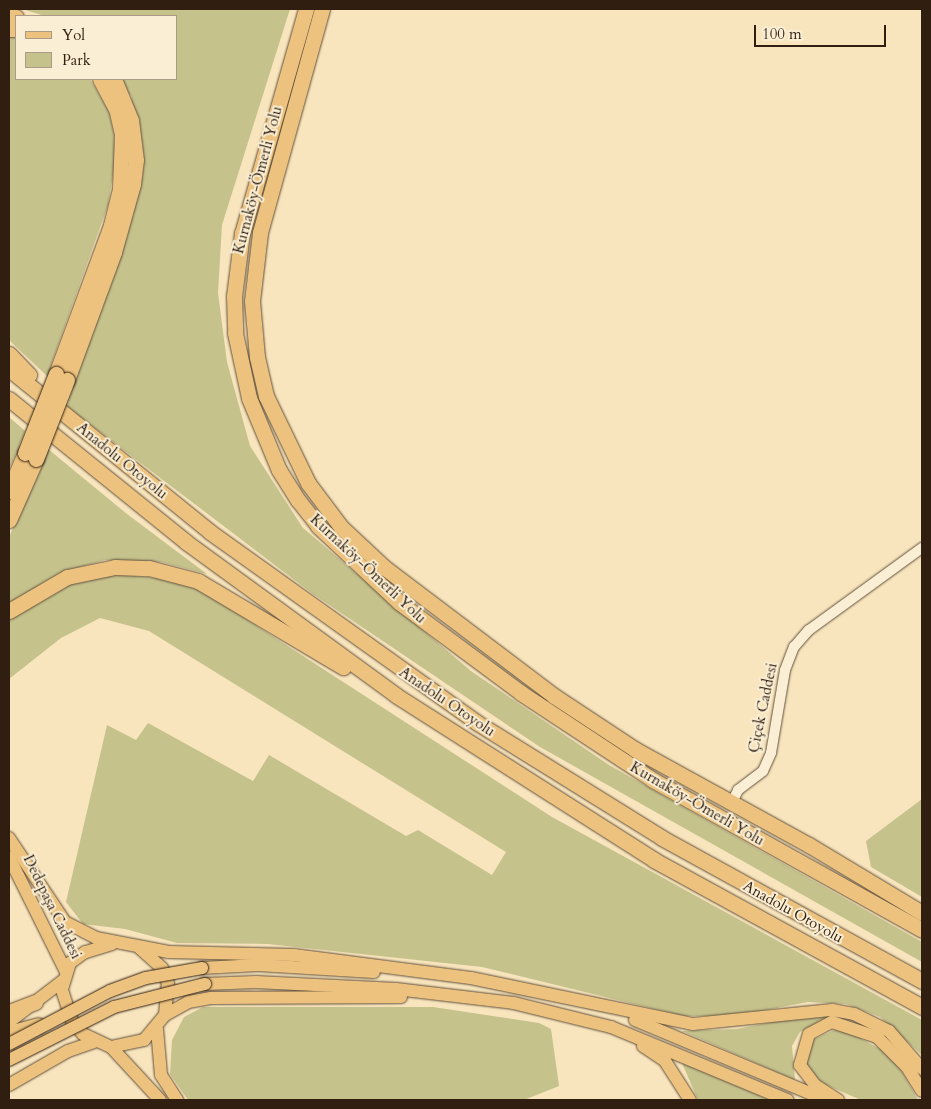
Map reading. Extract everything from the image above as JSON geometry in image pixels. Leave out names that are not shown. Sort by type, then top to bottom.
[{"type":"highway","name":"Kurnaköy-Ömerli Yolu","points":[[306,9],[242,233],[234,296],[235,333],[248,398],[279,470],[318,526],[459,650],[653,780],[853,890]]},
{"type":"highway","name":"Kurnaköy-Ömerli Yolu","points":[[322,9],[281,144],[253,269],[257,357],[279,430],[308,483],[341,527],[385,568],[554,696],[731,804],[863,876]]},
{"type":"highway","points":[[61,377],[111,225],[120,188],[122,134],[116,109],[101,80]]},
{"type":"highway","points":[[9,520],[30,456],[114,252],[133,184],[136,160],[131,120],[114,80]]},
{"type":"highway","points":[[9,354],[75,423]]},
{"type":"highway","name":"Anadolu Otoyolu","points":[[9,369],[233,549],[476,722],[662,838],[922,981]]},
{"type":"highway","name":"Anadolu Otoyolu","points":[[9,399],[186,542],[397,696],[654,860],[922,1006]]},
{"type":"highway","points":[[9,491],[30,456]]},
{"type":"highway","points":[[9,612],[49,584],[90,570],[132,566],[168,571],[198,581],[397,696]]},
{"type":"highway","points":[[863,876],[922,907]]},
{"type":"highway","points":[[863,876],[922,913]]},
{"type":"highway","points":[[853,890],[922,930]]},
{"type":"highway","points":[[853,890],[922,936]]},
{"type":"highway","points":[[9,1012],[35,1002]]},
{"type":"highway","points":[[9,1033],[44,1022]]},
{"type":"highway","points":[[9,1067],[58,1034]]},
{"type":"main road","points":[[9,838],[65,922],[85,936],[138,947],[189,953],[294,955],[471,978],[530,988],[693,1024],[814,1009],[854,1014],[889,1031],[922,1069]]},
{"type":"main road","name":"Dedepaşa Caddesi","points":[[9,856],[64,976]]},
{"type":"main road","points":[[9,1022],[64,976],[85,952],[122,943]]},
{"type":"main road","points":[[64,976],[64,998],[72,1021],[94,1042],[111,1047],[129,1046],[156,1029],[165,1015],[169,1000],[162,968],[138,947]]},
{"type":"main road","points":[[9,1044],[44,1022],[137,982],[202,968],[258,966],[471,978]]},
{"type":"main road","points":[[9,1060],[114,1007],[205,984],[256,982],[396,989],[514,1003],[588,1021],[787,1100]]},
{"type":"main road","points":[[530,988],[654,1027],[826,1100]]},
{"type":"main road","points":[[165,1015],[188,1002],[234,996],[514,1003]]},
{"type":"main road","points":[[588,1021],[656,1053],[690,1100]]},
{"type":"main road","points":[[838,1100],[814,1086],[800,1065],[809,1034],[832,1022],[877,1037],[907,1066],[922,1091]]},
{"type":"main road","points":[[156,1029],[161,1075],[177,1100]]},
{"type":"main road","points":[[9,1085],[68,1051],[94,1042]]},
{"type":"main road","points":[[111,1047],[160,1100]]},
{"type":"street","name":"Çiçek Caddesi","points":[[731,804],[738,790],[763,771],[771,752],[785,670],[794,647],[809,630],[922,548]]},
{"type":"green space","points":[[22,9],[290,9],[222,225],[218,293],[227,362],[250,446],[303,528],[471,671],[609,765],[922,942],[922,962],[540,747],[313,594],[67,407],[130,215],[140,148],[131,96],[120,80],[178,80],[178,15],[42,15]]},
{"type":"green space","points":[[9,36],[15,37],[15,80],[91,80],[109,112],[114,135],[115,163],[108,205],[47,376],[9,340]]},
{"type":"green space","points":[[9,417],[25,431],[9,470]]},
{"type":"green space","points":[[48,449],[127,514],[207,574],[161,562],[105,560],[59,573],[9,604],[9,537]]},
{"type":"green space","points":[[111,574],[170,579],[204,592],[552,817],[922,1020],[922,1055],[880,1017],[846,1004],[808,1002],[735,1016],[683,1016],[482,967],[268,944],[177,943],[125,929],[83,924],[66,902],[107,725],[136,740],[148,723],[253,781],[269,755],[406,836],[418,830],[492,875],[506,852],[149,631],[100,618],[61,638],[9,679],[9,619],[62,583]]},
{"type":"green space","points":[[922,799],[922,897],[871,867],[866,841]]},
{"type":"green space","points":[[203,1007],[433,1007],[539,1023],[551,1029],[559,1086],[524,1100],[188,1100],[170,1074],[172,1040],[184,1017]]},
{"type":"green space","points":[[807,1015],[828,1017],[800,1032],[792,1046],[795,1080],[682,1031],[737,1029]]},
{"type":"green space","points":[[834,1030],[847,1031],[880,1049],[900,1068],[918,1100],[861,1100],[815,1080],[804,1063],[811,1041]]},
{"type":"green space","points":[[682,1063],[770,1100],[698,1100]]}]
